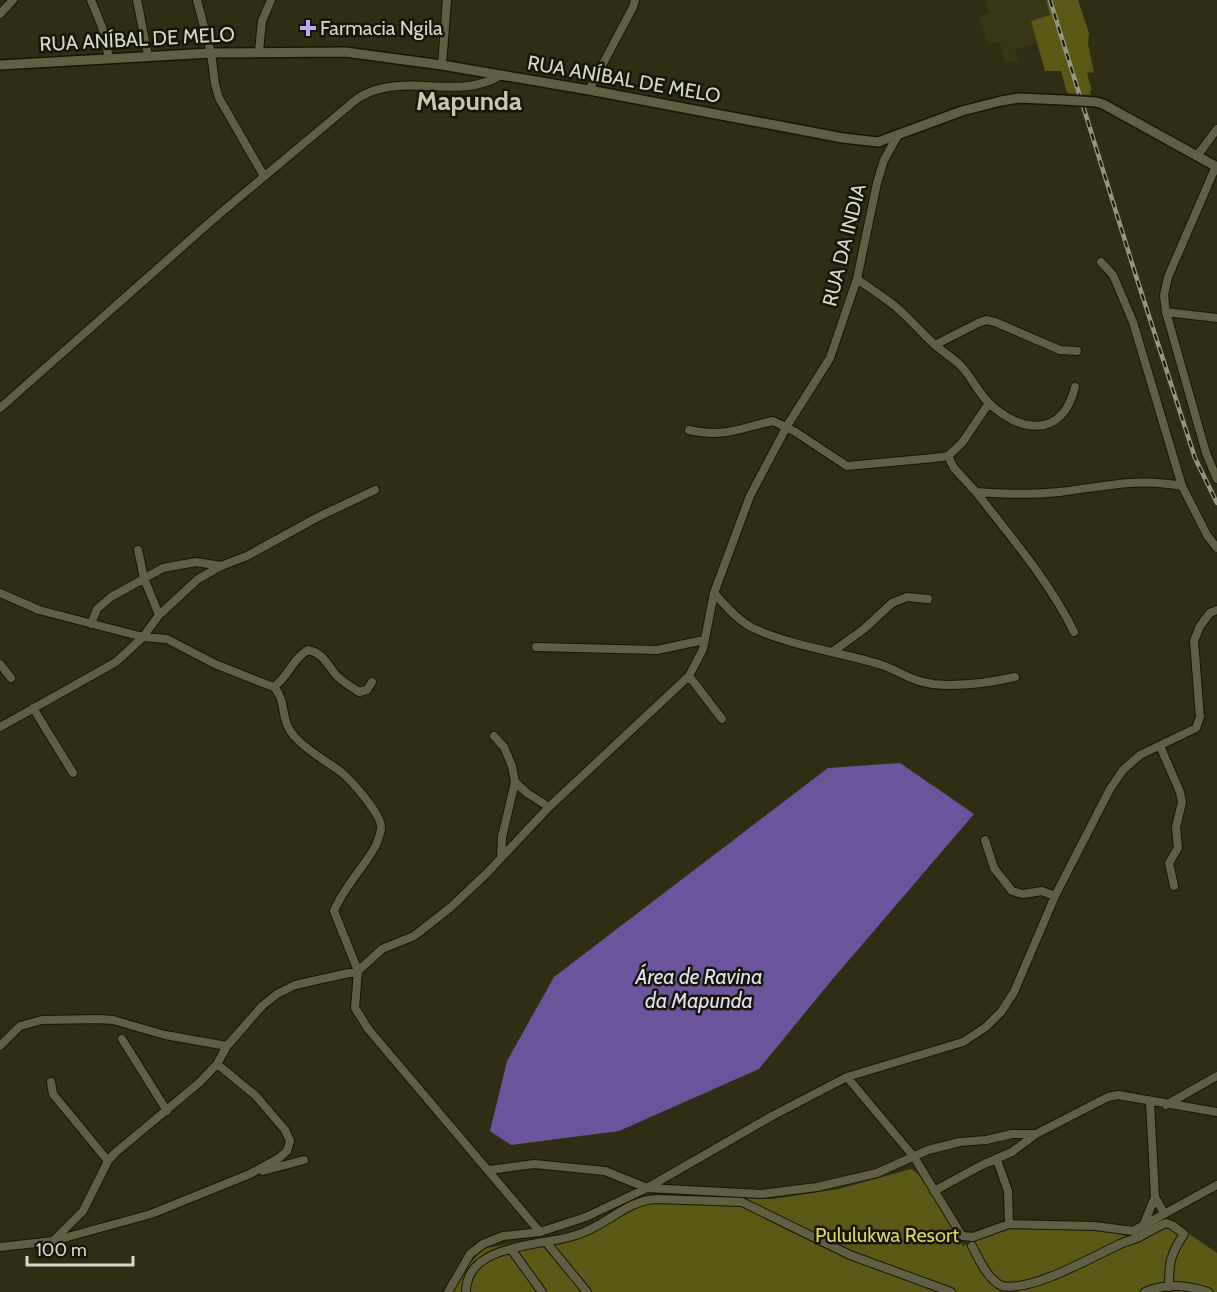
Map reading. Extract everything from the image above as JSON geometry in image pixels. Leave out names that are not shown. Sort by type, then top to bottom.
[{"type":"street","points":[[0,14],[13,0]]},
{"type":"street","points":[[91,0],[102,27],[110,58]]},
{"type":"street","points":[[137,0],[148,56]]},
{"type":"street","points":[[197,0],[211,53],[219,98],[264,176]]},
{"type":"street","points":[[260,51],[262,21],[272,0]]},
{"type":"street","points":[[442,65],[447,0]]},
{"type":"street","points":[[589,90],[633,7],[634,0]]},
{"type":"street","name":"RUA ANÍBAL DE MELO","points":[[0,65],[260,51],[345,52],[442,65],[853,140],[878,142],[962,111],[1001,101],[1019,98],[1096,102],[1216,166]]},
{"type":"street","points":[[0,408],[217,216],[358,98],[375,90],[393,87],[474,86],[489,82],[501,75]]},
{"type":"street","points":[[1197,156],[1217,129]]},
{"type":"street","name":"RUA DA INDIA","points":[[358,971],[382,950],[414,936],[451,907],[549,807],[689,675],[703,649],[714,593],[750,496],[787,426],[830,358],[857,279],[884,160],[898,135]]},
{"type":"street","points":[[1216,166],[1168,277],[1164,295],[1166,312],[1206,453],[1217,479]]},
{"type":"street","points":[[1101,262],[1113,275],[1133,322],[1182,486],[1207,535],[1217,548]]},
{"type":"street","points":[[857,279],[896,308],[960,366],[989,403],[1013,420],[1035,428],[1051,424],[1063,414],[1071,401],[1075,387]]},
{"type":"street","points":[[1166,312],[1217,318]]},
{"type":"street","points":[[936,345],[986,320],[1060,351],[1077,351]]},
{"type":"street","points":[[689,430],[710,434],[731,433],[773,421],[787,426],[847,466],[948,456],[962,443],[989,403]]},
{"type":"street","points":[[948,456],[954,468],[976,492],[1040,576],[1063,609],[1074,632]]},
{"type":"street","points":[[976,492],[1056,492],[1134,482],[1159,482],[1182,486]]},
{"type":"street","points":[[0,727],[116,662],[143,637],[159,615],[198,579],[375,490]]},
{"type":"street","points":[[138,550],[144,578],[159,615]]},
{"type":"street","points":[[91,624],[97,609],[111,597],[163,568],[196,562],[221,566]]},
{"type":"street","points":[[0,593],[39,609],[91,624],[143,637],[167,639],[214,664],[274,687],[280,694],[283,715],[290,732],[316,755],[343,774],[370,806],[381,825],[375,846],[339,898],[334,911],[358,971],[356,1008],[369,1030],[540,1232]]},
{"type":"street","points":[[714,593],[736,617],[754,628],[885,666],[909,678],[932,684],[957,685],[985,683],[1015,676]]},
{"type":"street","points":[[832,652],[864,629],[892,603],[907,597],[928,599]]},
{"type":"street","points":[[448,1292],[470,1254],[483,1244],[503,1236],[540,1232],[586,1217],[647,1188],[772,1116],[847,1077],[963,1042],[986,1027],[1001,1012],[1014,992],[1055,896],[1110,789],[1123,770],[1140,755],[1196,728],[1199,722],[1194,640],[1200,626],[1210,613],[1217,610]]},
{"type":"street","points":[[536,647],[657,650],[704,640]]},
{"type":"street","points":[[274,687],[282,681],[301,654],[308,650],[316,652],[335,674],[359,692],[367,690],[372,682]]},
{"type":"street","points":[[0,664],[11,678]]},
{"type":"street","points":[[689,675],[722,719]]},
{"type":"street","points":[[33,708],[73,773]]},
{"type":"street","points":[[494,736],[504,747],[512,766],[515,782],[502,837],[501,858]]},
{"type":"street","points":[[1160,746],[1182,802],[1176,827],[1178,848],[1169,863],[1174,886]]},
{"type":"street","points":[[515,782],[549,807]]},
{"type":"street","points":[[985,840],[994,868],[1012,891],[1023,894],[1042,891],[1055,896]]},
{"type":"street","points":[[53,1240],[83,1211],[108,1161],[128,1141],[200,1082],[262,1006],[277,994],[296,985],[358,971]]},
{"type":"street","points":[[0,1046],[21,1026],[42,1020],[99,1019],[113,1020],[165,1035],[227,1047]]},
{"type":"street","points":[[122,1039],[167,1111]]},
{"type":"street","points":[[0,1246],[53,1240],[170,1208],[250,1174],[279,1158],[287,1151],[290,1141],[276,1118],[256,1096],[217,1064]]},
{"type":"street","points":[[1166,1105],[1217,1076]]},
{"type":"street","points":[[847,1077],[914,1157],[962,1236],[973,1237],[1009,1224],[1095,1226],[1133,1231],[1217,1185]]},
{"type":"street","points":[[51,1082],[53,1094],[108,1161]]},
{"type":"street","points":[[934,1191],[1012,1152],[1036,1134],[1108,1096],[1118,1095],[1217,1112]]},
{"type":"street","points":[[1143,1227],[1155,1197],[1150,1102]]},
{"type":"street","points":[[489,1170],[534,1164],[606,1171],[647,1188],[761,1194],[817,1187],[877,1173],[928,1150],[960,1142],[986,1140],[1012,1134],[1036,1134]]},
{"type":"street","points":[[250,1174],[304,1160]]},
{"type":"street","points":[[997,1160],[1008,1191],[1009,1224]]},
{"type":"street","points":[[1155,1197],[1164,1214]]},
{"type":"street","points":[[466,1292],[468,1276],[475,1266],[499,1252],[526,1244],[577,1235],[647,1199],[742,1202],[850,1255],[951,1292]]},
{"type":"street","points":[[972,1246],[980,1263],[992,1278],[1002,1286],[1022,1289],[1076,1268],[1121,1243],[1137,1238],[1166,1223],[1185,1234],[1173,1250],[1169,1287]]},
{"type":"street","points":[[546,1242],[587,1292]]},
{"type":"street","points":[[511,1249],[542,1292]]},
{"type":"street","points":[[1145,1292],[1156,1288],[1188,1286],[1208,1292]]},
{"type":"shaded area","points":[[985,0],[1046,0],[1050,16],[1031,21],[1037,44],[1015,50],[1018,62],[1005,62],[999,42],[988,45],[979,16],[989,13]]},
{"type":"green space","points":[[1046,0],[1078,0],[1089,33],[1088,44],[1094,72],[1087,73],[1091,88],[1090,95],[1067,93],[1061,71],[1045,71],[1031,21],[1050,15]]},
{"type":"green space","name":"Pululukwa Resort","points":[[911,1169],[920,1175],[963,1246],[987,1235],[1009,1229],[1034,1227],[1104,1230],[1133,1238],[1169,1220],[1217,1253],[1217,1292],[453,1292],[471,1262],[487,1248],[580,1231],[641,1198],[649,1196],[773,1199],[839,1189]]},
{"type":"water","name":"Área de Ravina da Mapunda","points":[[900,763],[974,814],[759,1069],[619,1131],[511,1145],[490,1131],[507,1061],[554,977],[828,768]]},
{"type":"railway","points":[[1050,0],[1195,458],[1217,503]]},
{"type":"place","name":"Farmacia Ngila","points":[[308,28]]},
{"type":"district","name":"Mapunda","points":[[469,101]]}]
